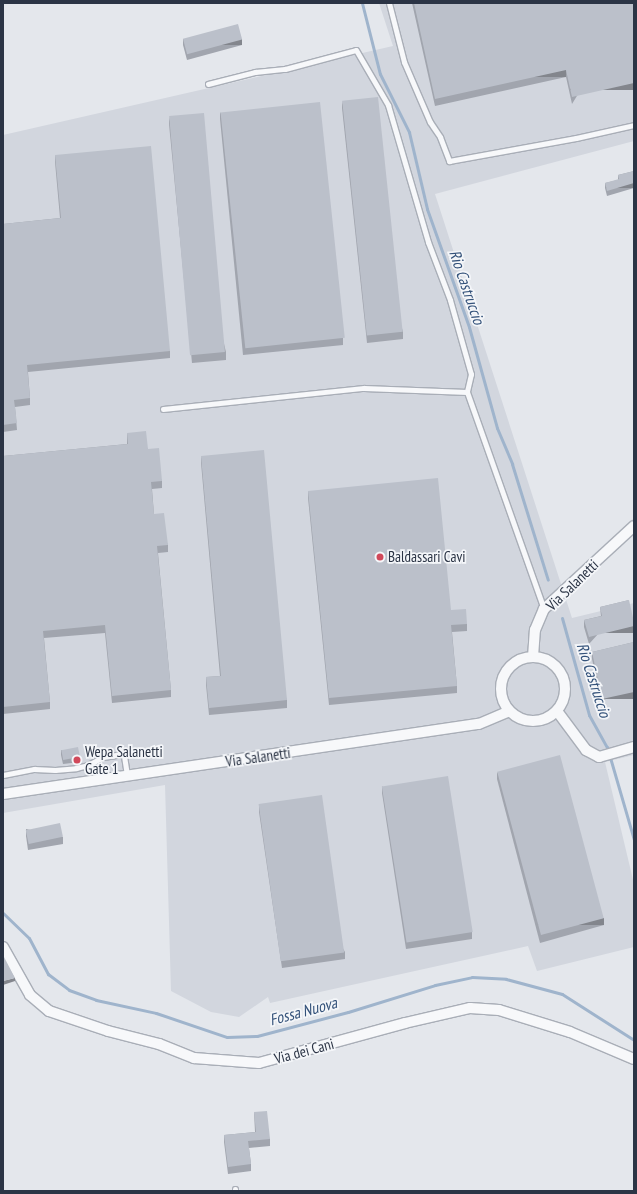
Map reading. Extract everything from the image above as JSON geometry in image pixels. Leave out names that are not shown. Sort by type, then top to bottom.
[{"type":"street","name":"Via Salanetti","points":[[533,657],[535,630],[544,610],[634,526]]},
{"type":"street","points":[[533,657],[553,663],[565,681],[564,697],[557,711],[549,718],[533,721],[518,718],[509,711],[501,692],[506,671],[513,663],[533,657]]},
{"type":"street","name":"Via Salanetti","points":[[3,794],[479,724],[509,711]]},
{"type":"street","points":[[557,711],[586,750],[599,757],[634,747]]},
{"type":"street","name":"Via dei Cani","points":[[3,947],[30,995],[49,1011],[108,1031],[159,1044],[194,1058],[259,1063],[405,1023],[470,1008],[506,1012],[570,1032],[634,1059]]},
{"type":"lane","points":[[389,3],[404,62],[430,122],[440,137],[449,161],[576,138],[634,125]]},
{"type":"lane","points":[[208,84],[255,72],[285,69],[356,50],[388,105],[428,242],[450,300],[471,374],[467,392],[544,610]]},
{"type":"lane","points":[[163,409],[364,388],[467,392]]},
{"type":"lane","points":[[3,774],[34,769],[55,770],[76,768],[88,765],[103,757],[121,754],[124,756],[127,776]]},
{"type":"shaded area","points":[[379,3],[634,3],[634,141],[435,194],[572,618],[634,603],[634,755],[605,762],[634,884],[634,947],[537,971],[528,946],[270,1003],[268,997],[239,1017],[211,1012],[171,991],[165,785],[3,813],[3,135],[393,46]]},
{"type":"building","points":[[414,3],[634,3],[634,83],[572,97],[566,70],[435,99]]},
{"type":"building","points":[[238,24],[242,39],[187,54],[183,39]]},
{"type":"building","points":[[378,97],[403,332],[367,335],[342,101]]},
{"type":"building","points":[[320,102],[345,338],[245,348],[221,112]]},
{"type":"building","points":[[204,113],[225,352],[190,355],[169,116]]},
{"type":"building","points":[[151,146],[170,351],[27,365],[30,398],[14,400],[17,423],[3,425],[3,224],[61,218],[55,155]]},
{"type":"building","points":[[634,171],[634,183],[607,191],[605,183],[619,179],[618,175]]},
{"type":"building","points":[[146,431],[148,449],[159,448],[162,481],[151,482],[154,514],[164,513],[168,545],[157,546],[171,690],[112,696],[105,625],[43,631],[50,702],[3,707],[3,456],[128,444],[127,433]]},
{"type":"building","points":[[264,450],[287,700],[209,708],[206,677],[221,676],[201,456]]},
{"type":"building","name":"Baldassari Cavi","points":[[438,478],[451,610],[466,609],[467,624],[451,625],[457,686],[329,698],[308,491]]},
{"type":"building","points":[[629,600],[634,626],[589,637],[584,620],[602,616],[600,607]]},
{"type":"building","points":[[634,642],[634,692],[602,699],[592,652]]},
{"type":"building","points":[[78,747],[80,757],[63,760],[61,750]]},
{"type":"building","points":[[560,755],[604,918],[541,935],[497,772]]},
{"type":"building","points":[[448,776],[473,932],[407,943],[382,786]]},
{"type":"building","points":[[322,795],[344,952],[281,961],[259,804]]},
{"type":"building","points":[[60,823],[63,837],[29,844],[26,830]]},
{"type":"building","points":[[4,957],[15,978],[3,981],[3,958]]},
{"type":"building","points":[[267,1111],[270,1139],[248,1141],[251,1164],[228,1167],[224,1135],[256,1132],[254,1112]]},
{"type":"waterway","name":"Rio Castruccio","points":[[362,3],[380,74],[409,132],[427,209],[469,327],[497,428],[512,464],[548,580]]},
{"type":"waterway","name":"Rio Castruccio","points":[[562,618],[589,715],[607,747],[634,840]]},
{"type":"waterway","name":"Fossa Nuova","points":[[3,913],[29,938],[48,974],[69,990],[96,1000],[156,1013],[227,1037],[257,1036],[348,1012],[435,985],[472,977],[506,979],[562,994],[634,1040]]},
{"type":"place","name":"Baldassari Cavi","points":[[380,557]]},
{"type":"place","name":"Wepa Salanetti Gate 1","points":[[77,760]]}]
